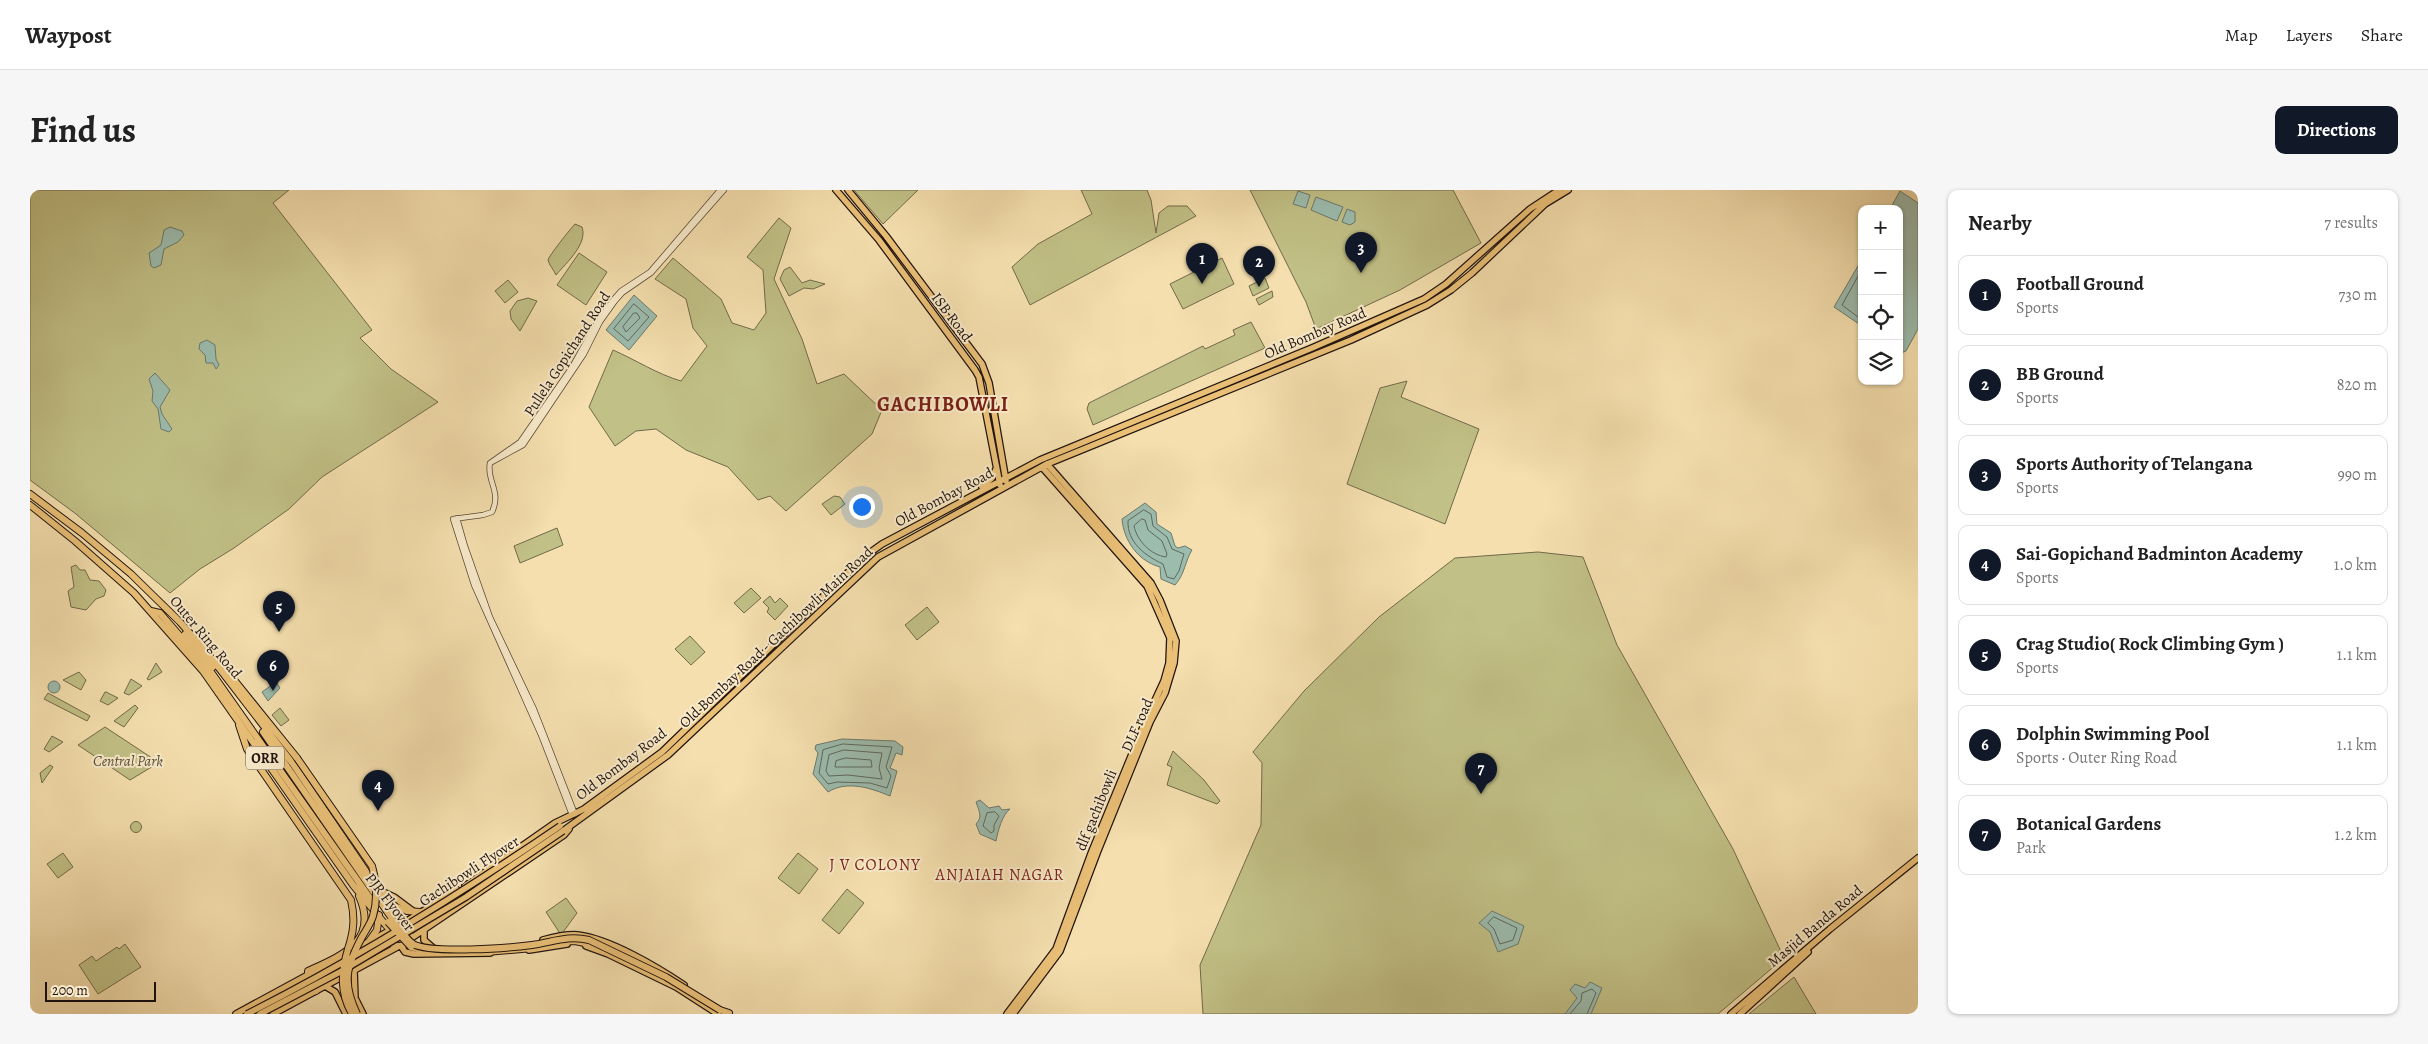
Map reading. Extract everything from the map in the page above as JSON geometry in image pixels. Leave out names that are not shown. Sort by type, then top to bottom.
[{"type":"highway","name":"Outer Ring Road","points":[[30,494],[82,533],[142,584],[209,655],[293,764],[402,924]]},
{"type":"highway","name":"Outer Ring Road","points":[[30,505],[75,541],[134,593],[203,672],[354,885],[389,930]]},
{"type":"highway","name":"PJR Flyover","points":[[156,598],[166,616],[211,664],[260,729],[369,887],[412,943],[424,948],[468,949],[533,945],[577,937],[589,940],[666,977],[723,1013]]},
{"type":"highway","name":"PJR Flyover","points":[[151,611],[166,616]]},
{"type":"highway","points":[[209,655],[226,670],[297,758],[372,866],[377,882],[377,898],[373,918],[352,957],[348,969],[348,990],[357,1014]]},
{"type":"highway","points":[[236,716],[247,749],[351,900],[354,914],[354,929],[345,960],[342,985],[346,1004],[352,1014]]},
{"type":"highway","points":[[316,991],[308,976],[308,971],[344,954],[362,933],[366,918],[354,885]]},
{"type":"highway","points":[[386,903],[399,909],[417,912]]},
{"type":"highway","points":[[367,944],[377,930],[379,915]]},
{"type":"highway","points":[[402,924],[409,929],[410,939],[400,946],[390,941],[389,930],[394,925],[402,924]]},
{"type":"main road","name":"ISB Road","points":[[836,190],[866,224],[979,377],[1001,488]]},
{"type":"main road","name":"ISB Road","points":[[848,190],[883,231],[986,372],[1005,478],[1008,485]]},
{"type":"main road","name":"Old Bombay Road","points":[[402,924],[417,912],[447,897],[662,752],[864,558],[882,544],[999,481],[1058,452],[1334,339],[1424,299],[1446,284],[1530,209],[1559,190]]},
{"type":"main road","name":"Old Bombay Road","points":[[1008,485],[1044,465],[1337,346],[1408,315],[1451,290],[1545,204],[1568,190]]},
{"type":"main road","points":[[935,315],[942,310]]},
{"type":"main road","points":[[1334,339],[1337,346]]},
{"type":"main road","points":[[1001,453],[1008,472],[1016,473]]},
{"type":"main road","name":"DLF road","points":[[1013,1014],[1060,951],[1150,722],[1165,693],[1174,663],[1173,638],[1151,584],[1044,465]]},
{"type":"main road","points":[[973,495],[990,481],[996,469]]},
{"type":"main road","name":"Old Bombay Road - Gachibowli Main Road","points":[[572,825],[668,755],[722,706],[867,565],[899,544],[1008,485]]},
{"type":"main road","points":[[896,537],[899,544]]},
{"type":"main road","name":"dlf gachibowli","points":[[1007,1014],[1056,949],[1092,851],[1164,681],[1173,638]]},
{"type":"main road","name":"Gachibowli Flyover","points":[[260,1014],[342,970],[466,897],[562,829],[572,813]]},
{"type":"main road","points":[[410,939],[564,836],[572,825]]},
{"type":"main road","name":"Gachibowli Flyover","points":[[247,1014],[386,939],[562,829],[572,825]]},
{"type":"main road","name":"Masjid Banda Road","points":[[1740,1014],[1778,977],[1867,898],[1918,858]]},
{"type":"main road","name":"Masjid Banda Road","points":[[1731,1014],[1918,862]]},
{"type":"main road","points":[[379,890],[417,912]]},
{"type":"main road","points":[[447,897],[456,909]]},
{"type":"main road","points":[[236,1014],[367,944],[389,930]]},
{"type":"main road","points":[[424,931],[424,940],[432,947]]},
{"type":"main road","points":[[410,939],[432,947],[507,948],[577,935],[613,946],[645,962],[723,1013]]},
{"type":"main road","points":[[273,1014],[400,946],[404,952],[425,955],[512,953],[569,944],[590,947],[676,987],[723,1013]]},
{"type":"main road","points":[[354,971],[355,998],[363,1014]]},
{"type":"main road","points":[[325,986],[335,992],[346,1014]]},
{"type":"street","name":"Pullela Gopichand Road","points":[[572,813],[534,710],[490,617],[464,546],[457,518],[483,516],[492,512],[496,501],[489,469],[491,463],[520,442],[572,367],[598,321],[613,300],[621,291],[650,272],[722,190]]},
{"type":"green space","points":[[30,190],[289,190],[273,203],[372,330],[360,338],[391,369],[438,402],[322,477],[289,509],[234,548],[200,569],[170,593],[76,514],[30,480]]},
{"type":"green space","points":[[854,190],[918,190],[883,224]]},
{"type":"green space","points":[[1081,190],[1147,190],[1151,200],[1156,233],[1159,213],[1168,206],[1187,206],[1196,216],[1030,305],[1012,267],[1038,244],[1092,214]]},
{"type":"green space","points":[[1250,190],[1453,190],[1481,243],[1400,290],[1316,329],[1306,302]]},
{"type":"green space","points":[[779,218],[791,228],[774,279],[802,339],[817,384],[844,374],[882,410],[872,434],[786,511],[770,496],[758,500],[728,467],[686,450],[656,429],[636,431],[615,446],[589,407],[613,350],[655,371],[681,381],[707,346],[693,328],[686,299],[655,279],[673,258],[721,299],[732,323],[754,330],[766,313],[763,270],[747,257]]},
{"type":"green space","points":[[575,224],[582,227],[582,240],[575,253],[556,275],[548,260],[555,248]]},
{"type":"green space","points":[[579,253],[607,272],[586,305],[557,285]]},
{"type":"green space","points":[[1222,258],[1234,284],[1183,309],[1170,284]]},
{"type":"green space","points":[[790,267],[802,283],[810,280],[825,284],[813,289],[804,288],[789,296],[780,279],[784,270]]},
{"type":"green space","points":[[1265,278],[1269,288],[1253,296],[1249,286]]},
{"type":"green space","points":[[508,280],[518,292],[505,303],[495,291]]},
{"type":"green space","points":[[1272,291],[1273,297],[1259,305],[1256,299]]},
{"type":"green space","points":[[528,298],[537,301],[520,331],[511,319],[510,311],[517,301]]},
{"type":"green space","points":[[1251,322],[1265,348],[1093,425],[1087,409],[1089,403],[1203,346],[1205,349],[1235,335],[1233,330]]},
{"type":"green space","points":[[1407,381],[1401,397],[1479,429],[1445,524],[1347,484],[1380,388]]},
{"type":"green space","points":[[834,496],[840,497],[845,504],[831,515],[822,504]]},
{"type":"green space","points":[[557,528],[563,545],[520,563],[514,546]]},
{"type":"green space","points":[[1538,552],[1583,557],[1617,645],[1733,849],[1784,958],[1718,1014],[1203,1014],[1200,965],[1261,825],[1262,763],[1253,752],[1304,691],[1379,617],[1455,558]]},
{"type":"green space","points":[[76,565],[80,570],[85,570],[90,580],[99,581],[106,590],[104,596],[96,599],[86,610],[71,607],[68,591],[74,587],[71,567]]},
{"type":"green space","points":[[751,588],[761,598],[744,613],[734,603]]},
{"type":"green space","points":[[770,596],[775,603],[780,598],[788,606],[775,620],[767,612],[769,608],[763,602]]},
{"type":"green space","points":[[927,607],[939,622],[917,640],[905,625]]},
{"type":"green space","points":[[690,636],[705,652],[691,665],[675,649]]},
{"type":"green space","points":[[156,663],[162,672],[149,680],[147,679]]},
{"type":"green space","points":[[79,672],[86,680],[81,690],[63,680]]},
{"type":"green space","points":[[131,679],[142,686],[129,695],[124,693]]},
{"type":"green space","points":[[105,692],[118,698],[108,705],[100,701]]},
{"type":"green space","points":[[48,693],[90,716],[87,721],[44,699]]},
{"type":"green space","points":[[135,705],[138,708],[124,727],[114,721]]},
{"type":"green space","points":[[280,708],[289,720],[281,726],[272,715]]},
{"type":"green space","name":"Central Park","points":[[105,727],[155,760],[155,765],[130,780],[78,745]]},
{"type":"green space","points":[[52,736],[63,742],[49,752],[44,749]]},
{"type":"green space","points":[[1173,751],[1204,780],[1220,801],[1217,804],[1167,785],[1172,767],[1167,765]]},
{"type":"green space","points":[[50,765],[53,767],[42,783],[40,773]]},
{"type":"green space","points":[[136,821],[142,827],[136,833],[130,827]]},
{"type":"green space","points":[[63,853],[73,867],[58,878],[47,864]]},
{"type":"green space","points":[[798,853],[818,869],[799,894],[778,878]]},
{"type":"green space","points":[[847,889],[864,903],[839,934],[822,920]]},
{"type":"green space","points":[[566,898],[577,913],[561,935],[546,912]]},
{"type":"green space","points":[[125,944],[141,967],[98,994],[79,965],[92,956],[96,961]]},
{"type":"green space","points":[[1794,977],[1816,1014],[1749,1014]]},
{"type":"water","points":[[1298,191],[1310,195],[1306,208],[1293,204]]},
{"type":"water","points":[[1900,191],[1918,203],[1918,329],[1906,351],[1903,352],[1903,205],[1892,205]]},
{"type":"water","points":[[1316,197],[1343,207],[1337,221],[1311,210]]},
{"type":"water","points":[[1347,209],[1355,212],[1355,222],[1350,225],[1342,222]]},
{"type":"water","points":[[170,227],[182,231],[184,235],[178,242],[164,249],[161,265],[154,268],[151,266],[149,253],[161,245],[164,230]]},
{"type":"water","points":[[1858,266],[1858,323],[1834,307]]},
{"type":"water","points":[[634,295],[657,316],[629,350],[606,330]]},
{"type":"water","points":[[207,340],[215,345],[216,359],[219,365],[216,369],[213,363],[206,363],[205,355],[199,349],[200,343]]},
{"type":"water","points":[[155,373],[170,390],[160,407],[162,414],[172,429],[169,432],[161,429],[158,409],[152,401],[153,391],[149,379]]},
{"type":"water","points":[[1145,503],[1156,512],[1157,524],[1171,533],[1175,546],[1178,548],[1185,546],[1192,550],[1175,585],[1161,579],[1160,567],[1139,555],[1129,542],[1123,527],[1122,519]]},
{"type":"water","points":[[52,681],[56,681],[60,687],[56,693],[52,693],[48,689],[48,685]]},
{"type":"water","points":[[276,682],[280,688],[268,701],[262,692]]},
{"type":"water","points":[[842,739],[895,741],[903,747],[902,755],[896,753],[890,768],[897,771],[890,796],[859,786],[843,786],[828,792],[813,774],[818,753],[815,749],[816,745]]},
{"type":"water","points":[[980,800],[989,808],[999,806],[1002,810],[1010,809],[999,828],[996,841],[980,834],[976,824],[980,816],[976,802]]},
{"type":"water","points":[[1492,911],[1524,926],[1518,944],[1498,952],[1490,932],[1479,923]]},
{"type":"water","points":[[1590,982],[1602,988],[1591,1014],[1565,1014],[1577,998],[1570,990],[1575,984],[1585,988]]},
{"type":"place","name":"Sports Authority of Telangana","points":[[1361,273]]},
{"type":"place","name":"Football Ground","points":[[1202,284]]},
{"type":"place","name":"BB Ground","points":[[1259,287]]},
{"type":"place","name":"Crag Studio( Rock Climbing Gym )","points":[[279,632]]},
{"type":"place","name":"Dolphin Swimming Pool","points":[[273,691]]},
{"type":"place","name":"Botanical Gardens","points":[[1481,794]]},
{"type":"place","name":"Sai-Gopichand Badminton Academy","points":[[378,811]]},
{"type":"district","name":"GACHIBOWLI","points":[[943,404]]},
{"type":"district","name":"J V COLONY","points":[[875,864]]},
{"type":"district","name":"ANJAIAH NAGAR","points":[[1000,874]]}]
